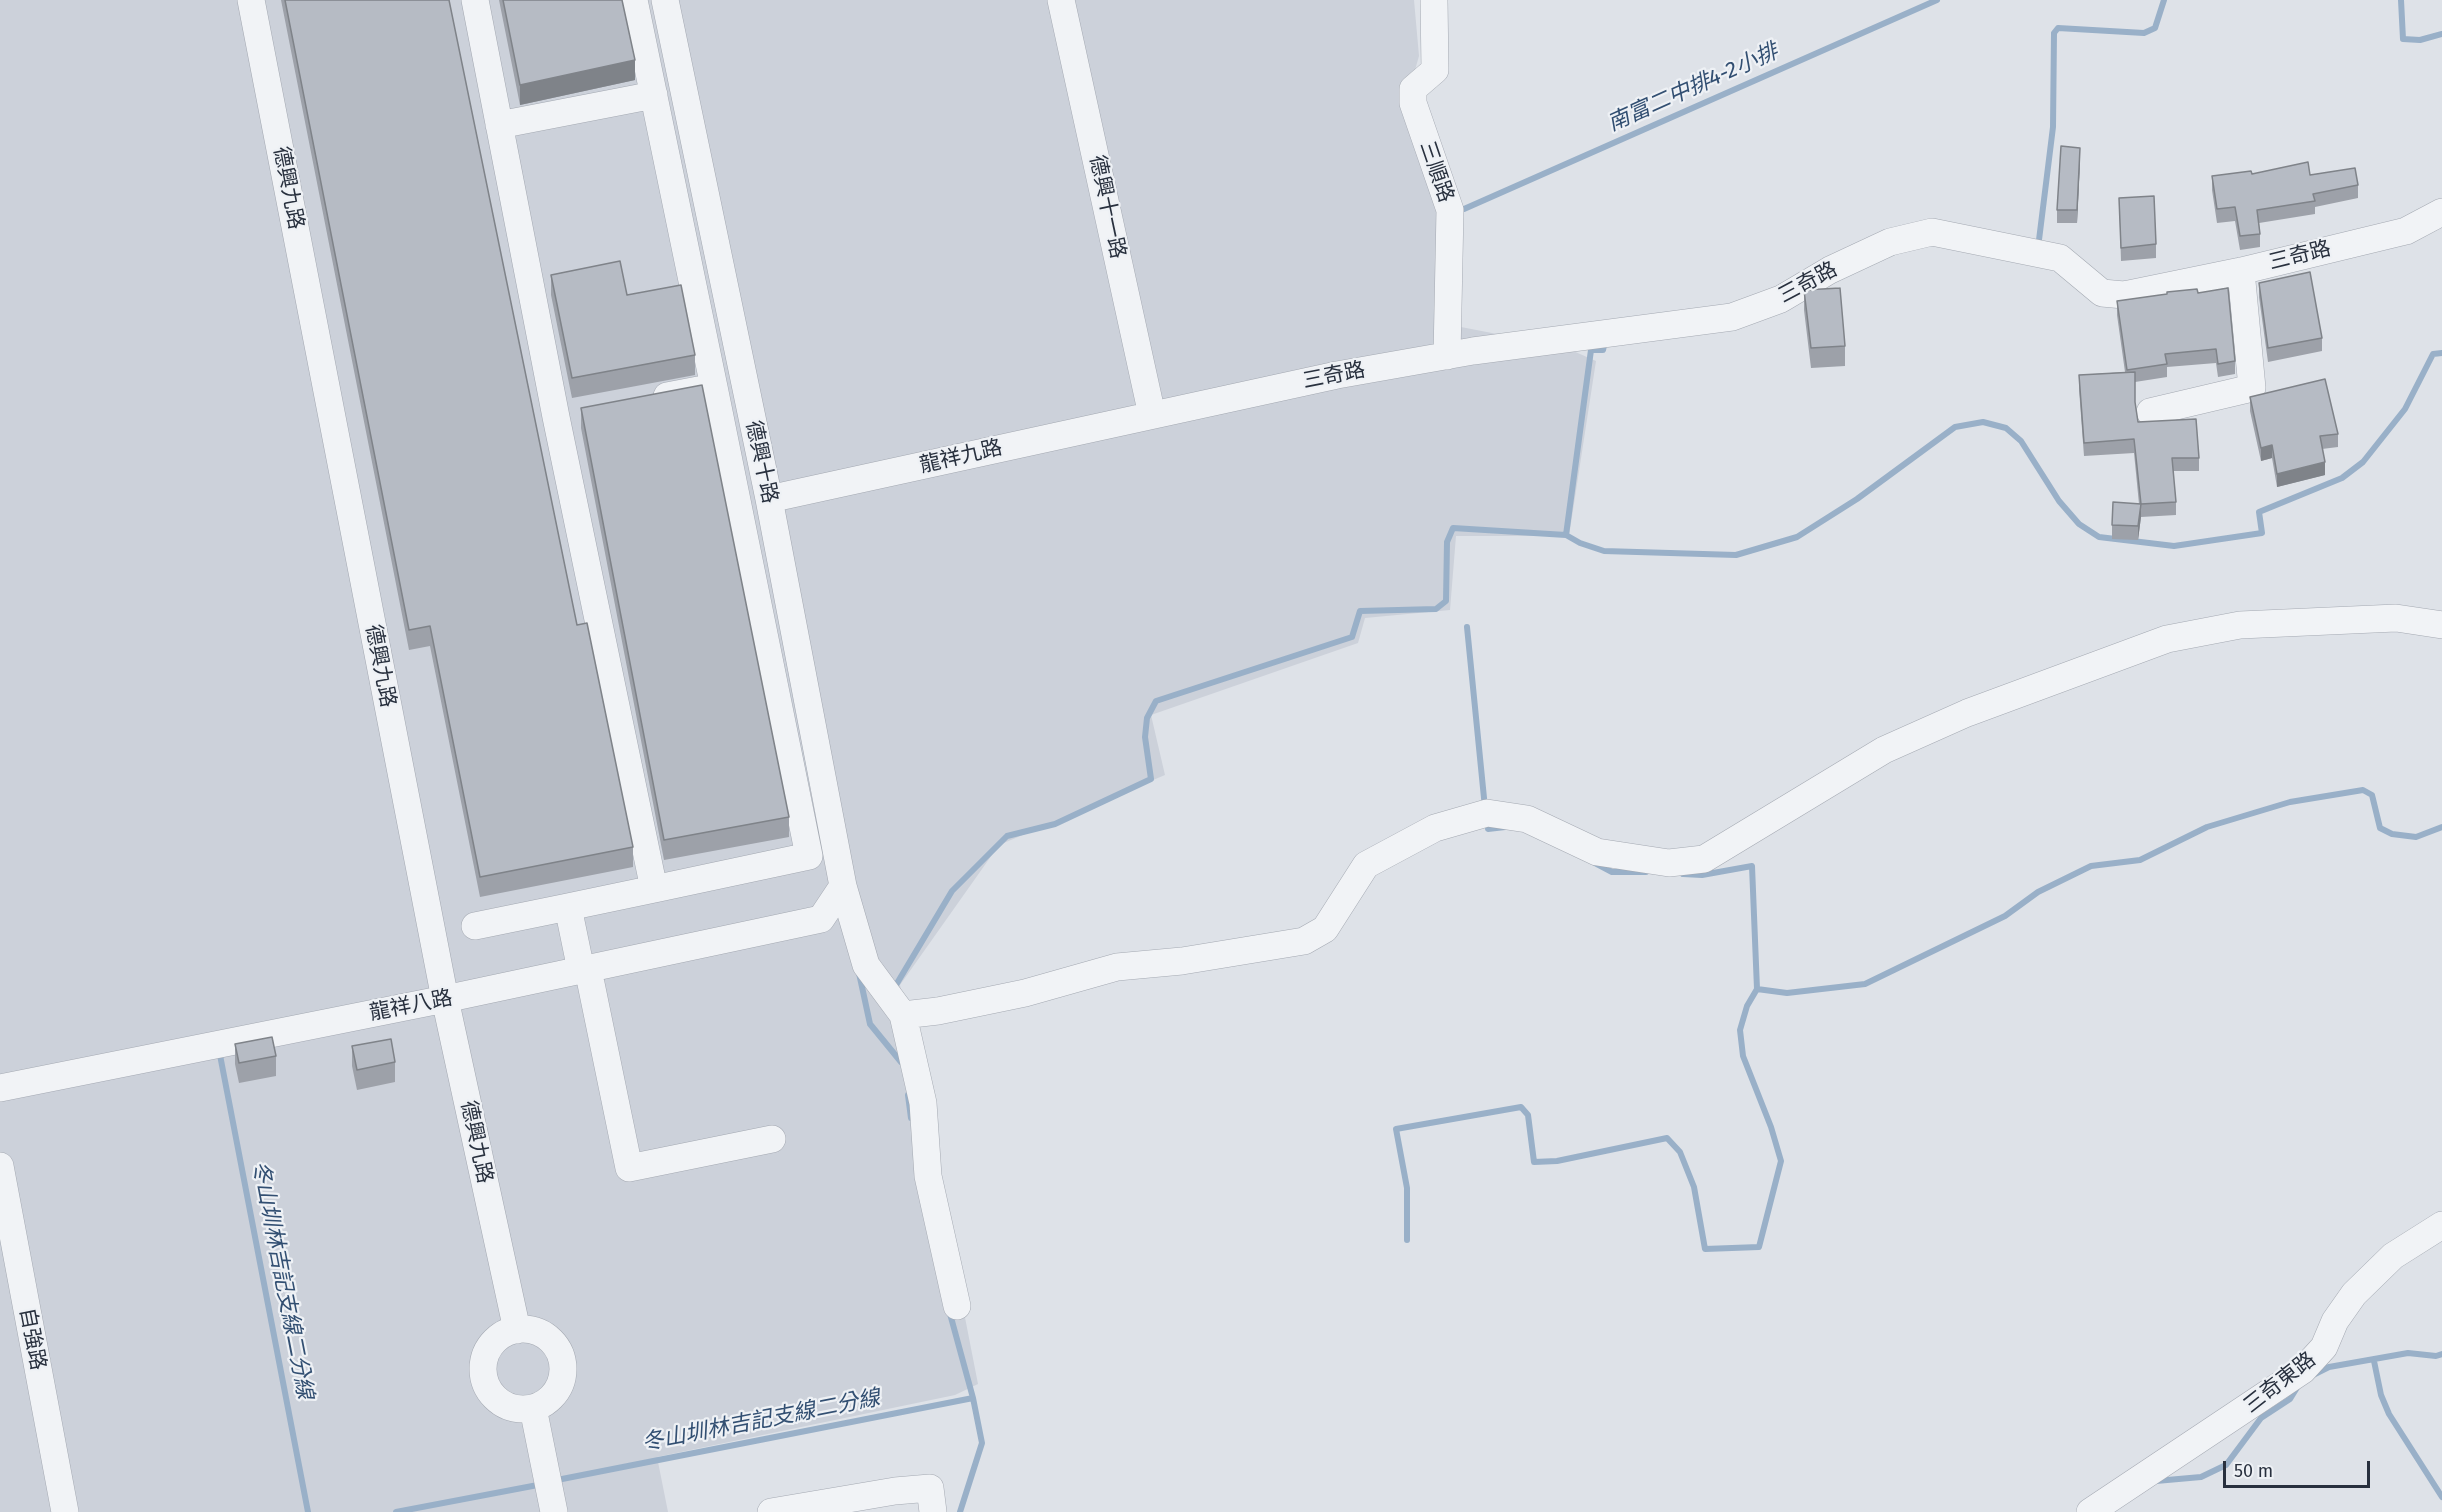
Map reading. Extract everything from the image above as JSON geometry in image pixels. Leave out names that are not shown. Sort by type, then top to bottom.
[{"type":"street","name":"德興九路","points":[[251,0],[445,999],[517,1330]]},
{"type":"street","points":[[475,0],[500,125],[568,415],[654,888]]},
{"type":"street","points":[[475,926],[809,856],[634,0]]},
{"type":"street","name":"德興十路","points":[[665,0],[769,500],[843,886],[866,965],[903,1014]]},
{"type":"street","name":"德興十一路","points":[[1061,0],[1152,415]]},
{"type":"street","name":"三順路","points":[[1434,0],[1437,55],[1435,70],[1413,90],[1413,103],[1450,210],[1447,356]]},
{"type":"street","points":[[500,125],[654,95]]},
{"type":"street","name":"三奇路","points":[[1152,415],[1337,375],[1447,356],[1732,318],[1781,299],[1830,270],[1890,242],[1932,232],[2060,258],[2102,293],[2124,295],[2241,271],[2406,231],[2442,212]]},
{"type":"street","points":[[2150,412],[2252,388],[2241,271]]},
{"type":"street","points":[[646,400],[714,387]]},
{"type":"street","name":"龍祥九路","points":[[769,500],[1152,415]]},
{"type":"street","points":[[957,1306],[928,1176],[923,1103],[903,1014],[938,1011],[1025,993],[1117,967],[1182,962],[1304,941],[1325,929],[1366,865],[1435,828],[1487,813],[1527,819],[1597,852],[1669,863],[1704,859],[1884,750],[1967,713],[2167,639],[2240,625],[2396,618],[2442,625]]},
{"type":"street","name":"龍祥八路","points":[[0,1088],[445,999],[821,919],[843,886]]},
{"type":"street","points":[[568,907],[585,969],[629,1168],[772,1138]]},
{"type":"street","name":"自強路","points":[[0,1166],[65,1512]]},
{"type":"street","name":"三奇東路","points":[[2090,1512],[2303,1370],[2325,1347],[2336,1322],[2354,1293],[2393,1256],[2442,1225]]},
{"type":"street","points":[[517,1330],[537,1332],[553,1343],[563,1368],[555,1393],[545,1402],[533,1408],[520,1409],[497,1399],[484,1377],[487,1352],[505,1334],[517,1330]]},
{"type":"street","points":[[533,1408],[554,1512]]},
{"type":"street","points":[[771,1512],[895,1491],[930,1488],[933,1512]]},
{"type":"shaded area","points":[[0,0],[1414,0],[1419,56],[1405,105],[1443,208],[1461,327],[1564,347],[1596,361],[1569,536],[1456,536],[1450,610],[1365,618],[1358,643],[1151,715],[1165,775],[999,845],[900,985],[978,1384],[955,1395],[657,1457],[668,1512],[0,1512]]},
{"type":"building","points":[[285,0],[449,0],[577,625],[587,623],[633,847],[480,877],[430,626],[409,630]]},
{"type":"building","points":[[503,0],[622,0],[635,60],[520,85]]},
{"type":"building","points":[[2061,146],[2080,148],[2077,210],[2057,210]]},
{"type":"building","points":[[2308,162],[2310,175],[2355,168],[2358,185],[2313,194],[2315,201],[2257,210],[2260,234],[2240,236],[2235,207],[2217,209],[2212,176],[2251,171],[2252,174]]},
{"type":"building","points":[[2154,196],[2156,244],[2121,248],[2119,198]]},
{"type":"building","points":[[620,261],[627,295],[681,285],[695,355],[572,378],[551,275]]},
{"type":"building","points":[[2310,272],[2322,338],[2268,348],[2259,283]]},
{"type":"building","points":[[1840,288],[1845,346],[1811,348],[1804,290]]},
{"type":"building","points":[[2228,288],[2235,361],[2218,364],[2216,349],[2165,354],[2167,364],[2127,370],[2117,301],[2167,294],[2167,292],[2197,289],[2198,293]]},
{"type":"building","points":[[2135,372],[2138,422],[2196,419],[2199,458],[2172,458],[2176,502],[2141,504],[2134,439],[2084,443],[2079,375]]},
{"type":"building","points":[[2325,379],[2338,434],[2320,436],[2325,462],[2277,474],[2272,445],[2261,448],[2250,397]]},
{"type":"building","points":[[702,385],[789,817],[664,840],[581,408]]},
{"type":"building","points":[[2113,502],[2141,504],[2138,526],[2112,525]]},
{"type":"building","points":[[272,1037],[276,1056],[239,1063],[235,1044]]},
{"type":"building","points":[[391,1039],[395,1062],[357,1070],[352,1046]]},
{"type":"waterway","name":"南富二中排4-2小排","points":[[1464,209],[1937,0]]},
{"type":"waterway","points":[[2038,248],[2053,127],[2054,33],[2058,28],[2144,33],[2155,28],[2164,0]]},
{"type":"waterway","points":[[2401,0],[2403,39],[2420,40],[2442,34]]},
{"type":"waterway","points":[[1566,535],[1591,350],[1603,350],[1605,341]]},
{"type":"waterway","points":[[893,990],[952,891],[1007,836],[1055,824],[1151,779],[1145,737],[1147,718],[1156,701],[1352,637],[1360,611],[1436,609],[1446,601],[1447,542],[1453,528],[1566,535],[1580,543],[1604,551],[1736,555],[1797,537],[1857,499],[1955,427],[1983,422],[2006,428],[2021,441],[2059,501],[2079,524],[2099,537],[2174,546],[2262,533],[2259,512],[2342,478],[2363,462],[2405,409],[2433,354],[2442,353]]},
{"type":"waterway","points":[[1467,627],[1485,808]]},
{"type":"waterway","points":[[1407,1240],[1407,1188],[1396,1129],[1521,1107],[1528,1115],[1534,1162],[1557,1161],[1667,1138],[1680,1152],[1694,1187],[1705,1249],[1759,1247],[1781,1161],[1771,1127],[1743,1056],[1740,1030],[1747,1006],[1757,989],[1787,993],[1865,984],[2005,916],[2038,892],[2091,866],[2140,860],[2207,827],[2290,802],[2363,790],[2372,795],[2380,828],[2392,834],[2416,837],[2442,827]]},
{"type":"waterway","points":[[1488,829],[1505,827]]},
{"type":"waterway","points":[[1595,863],[1612,872],[1646,872]]},
{"type":"waterway","points":[[1683,874],[1702,875],[1752,866],[1757,989]]},
{"type":"waterway","points":[[859,973],[870,1024],[901,1062]]},
{"type":"waterway","name":"冬山圳林吉記支線二分線","points":[[220,1055],[308,1512]]},
{"type":"waterway","points":[[908,1095],[911,1118]]},
{"type":"waterway","points":[[949,1310],[973,1398],[982,1443],[960,1512]]},
{"type":"waterway","points":[[2313,1375],[2329,1367],[2408,1353],[2436,1356],[2442,1354]]},
{"type":"waterway","points":[[2374,1361],[2381,1395],[2389,1414],[2442,1497]]},
{"type":"waterway","points":[[2156,1481],[2201,1477],[2226,1465],[2261,1418],[2290,1399],[2298,1386]]},
{"type":"waterway","name":"冬山圳林吉記支線二分線","points":[[557,1480],[973,1398]]},
{"type":"waterway","name":"冬山圳林吉記支線二分線","points":[[396,1512],[543,1484]]}]
